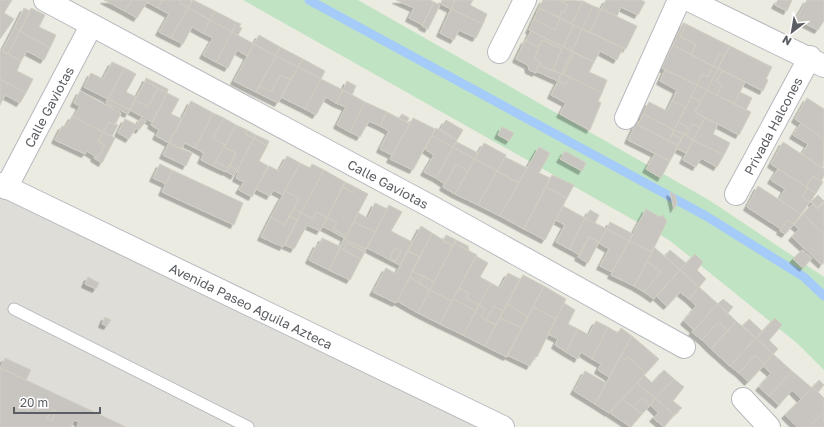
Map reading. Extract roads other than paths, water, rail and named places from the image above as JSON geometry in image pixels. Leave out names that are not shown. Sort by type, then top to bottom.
[{"type":"street","name":"Calle Gaviotas","points":[[45,0],[91,26],[430,206],[684,347]]},
{"type":"street","points":[[499,52],[525,0]]},
{"type":"street","points":[[626,118],[679,0]]},
{"type":"street","name":"Privada Halcones","points":[[689,0],[817,62],[736,194]]},
{"type":"street","name":"Calle Gaviotas","points":[[3,186],[91,26]]},
{"type":"street","name":"Avenida Paseo Aguila Azteca","points":[[3,186],[503,427]]},
{"type":"street","points":[[743,399],[769,427]]},
{"type":"lane","points":[[14,309],[248,427]]},
{"type":"waterway","points":[[309,0],[706,216],[804,277],[824,296]]}]
